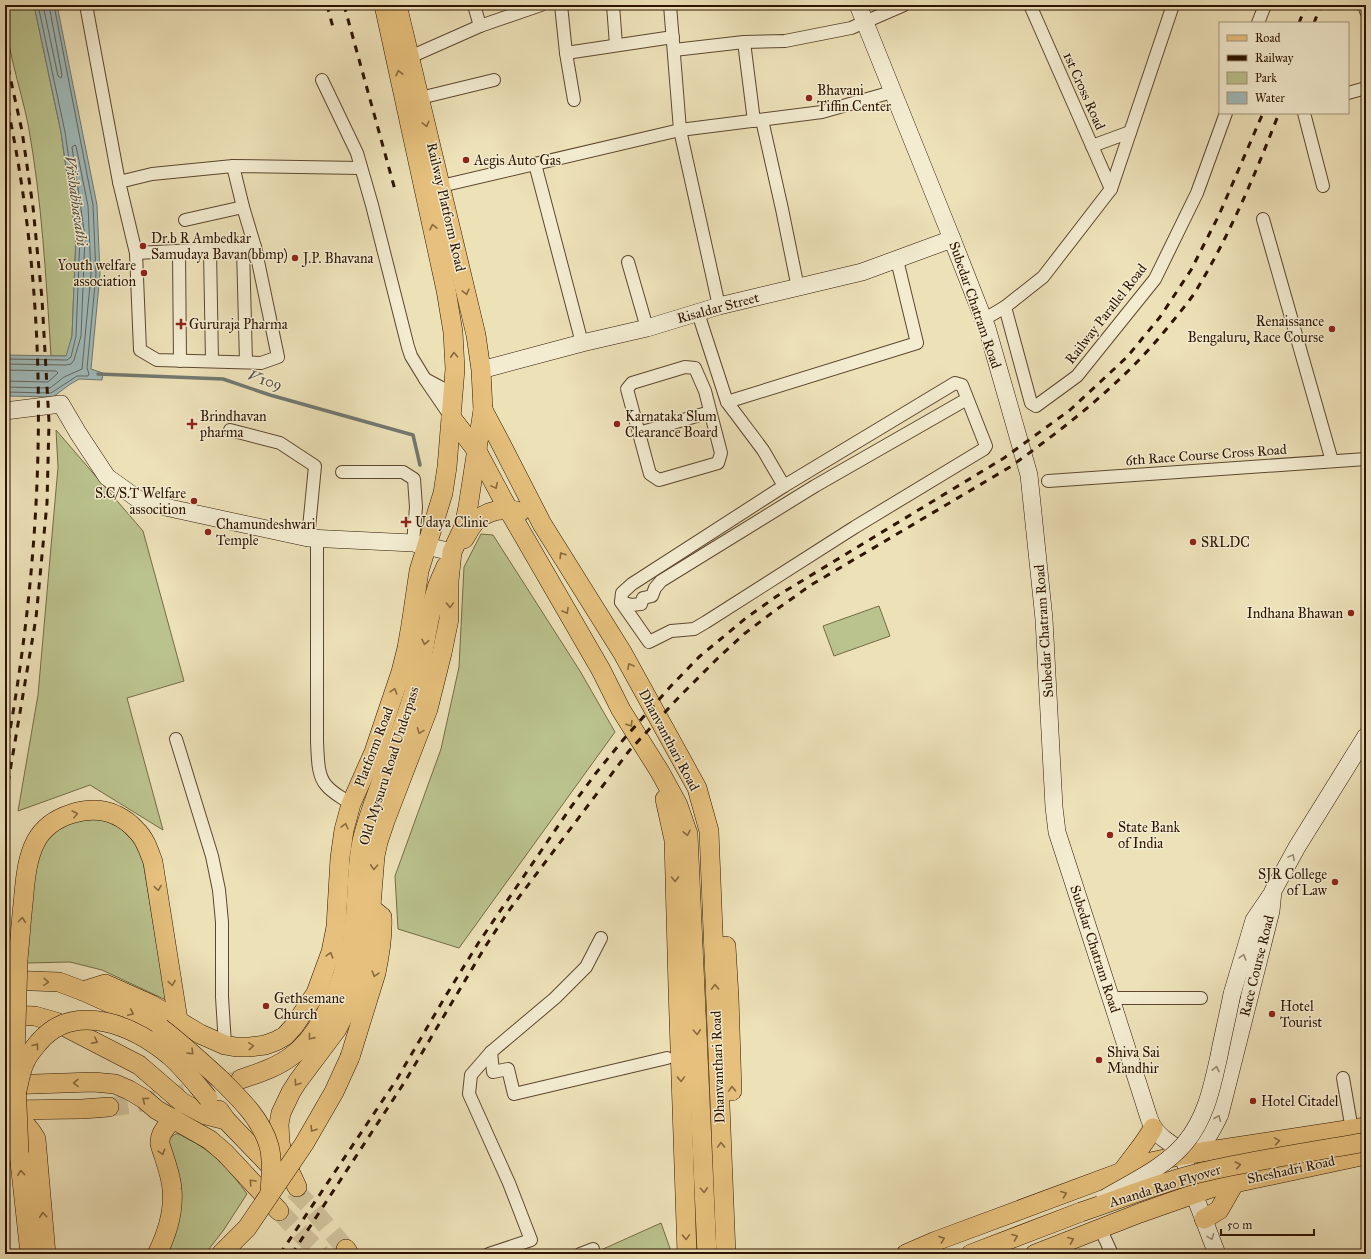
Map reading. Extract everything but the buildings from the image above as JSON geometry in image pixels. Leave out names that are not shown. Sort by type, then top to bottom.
[{"type":"main road","name":"Railway Platform Road","points":[[384,5],[446,290],[453,332],[455,369],[454,394]]},
{"type":"main road","name":"Railway Platform Road","points":[[397,5],[476,335],[481,370],[483,410],[477,451]]},
{"type":"main road","name":"Subedar Chatram Road","points":[[858,5],[983,320],[1029,475],[1032,490],[1044,619],[1054,807],[1057,832],[1148,1118],[1153,1128],[1183,1155]]},
{"type":"main road","name":"Risaldar Street","points":[[481,370],[582,343],[647,328],[719,306],[862,272],[952,239]]},
{"type":"main road","points":[[454,394],[483,410]]},
{"type":"main road","name":"Platform Road","points":[[83,990],[105,984],[152,1005],[200,1034],[225,1045],[250,1047],[265,1045],[285,1036],[294,1026],[316,994],[331,952],[336,927],[340,858],[344,830],[351,804],[374,752],[402,666],[411,625],[420,544],[443,493],[454,394]]},
{"type":"main road","points":[[5,411],[61,404],[106,477],[142,502],[313,539],[420,544],[452,552]]},
{"type":"main road","name":"Dhanvanthari Road","points":[[483,410],[502,444],[542,524],[622,652],[697,788],[709,831],[726,1254]]},
{"type":"main road","name":"Dhanvanthari Road","points":[[451,417],[477,451],[508,509],[601,670],[620,710],[660,772],[678,805],[688,834],[707,1254]]},
{"type":"main road","name":"Old Mysuru Road Underpass","points":[[241,1079],[278,1065],[293,1055],[306,1043],[317,1029],[347,962],[355,921],[362,838],[376,795],[406,716],[421,664],[436,589],[464,526],[477,451]]},
{"type":"main road","points":[[11,1090],[25,1061],[44,1036],[69,1022],[84,1019],[99,1020],[111,1023],[136,1034],[157,1047],[180,1065],[226,1120],[295,1188],[284,1159],[280,1143],[279,1124],[281,1113],[298,1081],[337,1029],[347,1009],[360,973],[369,931],[372,909],[375,856],[378,842],[428,709],[442,653],[449,619],[449,582],[452,552],[463,541],[476,521],[484,515],[494,511],[508,509],[518,511],[531,516],[542,524]]},
{"type":"main road","name":"Race Course Road","points":[[1183,1155],[1196,1149],[1202,1144],[1214,1127],[1220,1114],[1271,911],[1273,891],[1297,847],[1366,736]]},
{"type":"main road","points":[[660,772],[674,840],[687,1254]]},
{"type":"main road","points":[[30,1254],[11,1090],[15,1059],[18,959],[26,873],[30,856],[36,841],[45,829],[58,819],[75,813],[90,811],[104,812],[116,815],[127,822],[143,839],[153,862],[178,1020]]},
{"type":"main road","points":[[709,831],[720,858],[729,997],[738,1254]]},
{"type":"main road","points":[[1081,1212],[1164,1162],[1185,1143],[1194,1130],[1205,1110],[1210,1094],[1232,994],[1254,920],[1273,891]]},
{"type":"main road","points":[[226,1249],[247,1228],[304,1144],[334,1092],[350,1057],[376,973],[382,936],[382,917],[372,909]]},
{"type":"main road","points":[[8,980],[59,982],[83,990],[145,1019],[161,1028],[187,1048],[245,1104],[259,1123],[269,1147],[272,1174],[270,1192]]},
{"type":"main road","points":[[5,1016],[35,1016],[56,1022],[138,1065],[183,1103],[206,1115],[226,1120]]},
{"type":"main road","points":[[11,1090],[93,1082],[115,1084],[129,1090],[144,1099],[157,1110],[210,1140],[225,1153],[279,1211]]},
{"type":"main road","points":[[5,1110],[82,1109],[109,1107]]},
{"type":"main road","points":[[5,1110],[20,1118],[36,1139],[46,1254]]},
{"type":"main road","points":[[157,1254],[162,1244],[172,1208],[172,1188],[160,1144],[160,1138],[161,1133],[173,1118]]},
{"type":"main road","points":[[1122,1172],[1134,1154],[1148,1138],[1153,1128]]},
{"type":"main road","points":[[906,1254],[936,1240],[1146,1163],[1183,1155],[1361,1133]]},
{"type":"main road","name":"Ananda Rao Flyover","points":[[971,1254],[1081,1212],[1156,1186],[1198,1173],[1245,1164],[1361,1133]]},
{"type":"main road","points":[[1183,1155],[1194,1194],[1218,1254]]},
{"type":"main road","name":"Sheshadri Road","points":[[1035,1254],[1162,1204],[1211,1188],[1366,1155]]},
{"type":"main road","points":[[1204,1219],[1219,1210],[1235,1182]]},
{"type":"street","points":[[86,5],[119,182],[136,253],[140,350],[157,360],[261,363],[278,357],[249,248],[243,207],[234,166]]},
{"type":"street","points":[[474,5],[480,26]]},
{"type":"street","points":[[410,57],[480,26],[541,5]]},
{"type":"street","points":[[561,5],[566,53],[574,100]]},
{"type":"street","points":[[613,5],[616,45]]},
{"type":"street","points":[[670,5],[680,130],[719,306]]},
{"type":"street","points":[[674,50],[744,42],[786,41],[851,28],[904,5]]},
{"type":"street","name":"1st Cross Road","points":[[1030,5],[1111,189]]},
{"type":"street","points":[[983,320],[1005,307],[1042,277],[1111,189],[1173,5]]},
{"type":"street","points":[[1258,22],[1265,5]]},
{"type":"street","points":[[1364,5],[1366,11]]},
{"type":"street","points":[[566,53],[673,37]]},
{"type":"street","points":[[744,42],[758,120],[782,209],[798,288]]},
{"type":"street","points":[[322,80],[357,153],[408,347],[414,362],[451,417]]},
{"type":"street","points":[[420,98],[494,80]]},
{"type":"street","points":[[1349,94],[1366,88]]},
{"type":"street","points":[[441,186],[680,130],[822,112],[892,92]]},
{"type":"street","name":"Railway Parallel Road","points":[[1005,307],[1031,403],[1036,406],[1076,376],[1155,279],[1197,193],[1226,114]]},
{"type":"street","points":[[1304,114],[1323,186]]},
{"type":"street","points":[[1092,146],[1130,132]]},
{"type":"street","points":[[535,164],[582,343]]},
{"type":"street","points":[[119,182],[152,174],[234,166],[361,168]]},
{"type":"street","points":[[185,220],[243,207]]},
{"type":"street","points":[[1263,219],[1332,461]]},
{"type":"street","points":[[136,253],[249,248]]},
{"type":"street","points":[[246,362],[249,248]]},
{"type":"street","points":[[210,250],[212,362]]},
{"type":"street","points":[[180,251],[180,361]]},
{"type":"street","points":[[727,402],[917,343],[897,260]]},
{"type":"street","points":[[628,262],[647,328]]},
{"type":"street","points":[[698,313],[727,402],[763,450],[784,486]]},
{"type":"street","points":[[685,367],[695,368],[705,391],[710,412],[721,453],[718,463],[659,480],[650,474],[627,389],[632,383],[685,367]]},
{"type":"street","points":[[425,379],[454,394]]},
{"type":"street","points":[[955,383],[962,385],[986,446],[984,450],[855,527],[694,629],[671,631],[649,642],[621,602],[622,593],[632,584],[784,486],[955,383]]},
{"type":"street","points":[[705,391],[722,386]]},
{"type":"street","points":[[621,602],[631,605],[641,604],[643,598],[652,596],[655,588],[661,581],[815,486],[967,399]]},
{"type":"street","points":[[639,434],[710,412]]},
{"type":"street","points":[[230,430],[280,443],[315,466],[313,539],[316,742],[322,781],[327,787],[351,804]]},
{"type":"street","name":"6th Race Course Cross Road","points":[[1048,481],[1366,459]]},
{"type":"street","points":[[342,472],[404,472],[414,479],[420,544]]},
{"type":"street","points":[[176,739],[212,856],[219,890],[222,922],[222,997],[225,1045]]},
{"type":"street","points":[[489,1254],[531,1240],[469,1094],[471,1075],[491,1052],[555,998],[586,967],[601,938]]},
{"type":"street","points":[[1111,998],[1201,998]]},
{"type":"street","points":[[491,1052],[493,1072],[508,1069],[514,1094],[667,1058]]},
{"type":"street","points":[[1343,1078],[1361,1133]]},
{"type":"street","points":[[1100,1228],[1112,1254]]},
{"type":"street","points":[[580,1254],[593,1249]]},
{"type":"green space","points":[[5,5],[34,5],[61,132],[76,237],[72,336],[67,356],[51,356],[43,240],[37,182],[25,109],[7,35]]},
{"type":"green space","points":[[56,430],[143,531],[184,681],[127,698],[163,830],[90,785],[18,811],[38,695],[58,467]]},
{"type":"green space","points":[[481,534],[493,535],[580,671],[615,732],[459,948],[398,929],[395,876],[441,749],[459,667],[464,567]]},
{"type":"green space","points":[[879,606],[890,636],[834,656],[823,626]]},
{"type":"green space","points":[[93,819],[103,820],[121,828],[141,849],[166,1000],[102,970],[70,962],[27,963],[33,874],[42,846],[56,831],[73,822]]},
{"type":"green space","points":[[175,1134],[179,1134],[213,1155],[228,1169],[247,1194],[223,1231],[205,1254],[165,1254],[168,1145],[170,1138]]},
{"type":"green space","points":[[661,1223],[672,1254],[592,1254]]},
{"type":"water","name":"Vrishabhavathi","points":[[34,5],[57,5],[97,205],[100,274],[91,369],[103,373],[102,380],[79,379],[53,397],[5,396],[5,355],[66,356],[72,336],[76,237],[61,132]]},
{"type":"waterway","name":"V109","points":[[98,374],[223,379],[270,395],[413,435],[420,465]]},
{"type":"tunnel","points":[[109,1107],[158,1099],[238,1080]]},
{"type":"tunnel","points":[[294,1190],[308,1204],[346,1249]]},
{"type":"tunnel","points":[[279,1211],[321,1254]]},
{"type":"railway","points":[[327,5],[334,31]]},
{"type":"railway","points":[[344,5],[395,190]]},
{"type":"railway","points":[[1299,22],[1306,5]]},
{"type":"railway","points":[[1314,22],[1321,5]]},
{"type":"railway","points":[[5,54],[22,131],[33,207],[42,299],[49,422],[47,503],[36,618],[8,783],[5,811]]},
{"type":"railway","points":[[5,95],[20,177],[31,260],[37,343],[38,426],[36,510],[29,593],[19,676],[5,758]]},
{"type":"railway","points":[[280,1254],[397,1079],[479,942],[571,807],[623,740],[699,657],[746,618],[777,596],[1004,458],[1070,410],[1127,357],[1160,317],[1191,270],[1219,215],[1263,114]]},
{"type":"railway","points":[[292,1254],[404,1083],[485,947],[510,909],[629,751],[718,658],[744,634],[773,612],[811,585],[1010,467],[1053,436],[1114,385],[1151,347],[1194,294],[1219,250],[1241,205],[1279,114]]},
{"type":"place","name":"Bhavani Tiffin Center","points":[[809,98]]},
{"type":"place","name":"Aegis Auto Gas","points":[[466,160]]},
{"type":"place","name":"Dr.b R Ambedkar Samudaya Bavan(bbmp)","points":[[143,246]]},
{"type":"place","name":"J.P. Bhavana","points":[[295,258]]},
{"type":"place","name":"Youth welfare association","points":[[144,273]]},
{"type":"place","name":"Gururaja Pharma","points":[[181,324]]},
{"type":"place","name":"Renaissance Bengaluru, Race Course","points":[[1332,329]]},
{"type":"place","name":"Brindhavan pharma","points":[[192,424]]},
{"type":"place","name":"Karnataka Slum Clearance Board","points":[[617,424]]},
{"type":"place","name":"S.C/S.T Welfare assocition","points":[[194,501]]},
{"type":"place","name":"Udaya Clinic","points":[[406,522]]},
{"type":"place","name":"Chamundeshwari Temple","points":[[208,532]]},
{"type":"place","name":"SRLDC","points":[[1193,542]]},
{"type":"place","name":"Indhana Bhawan","points":[[1351,613]]},
{"type":"place","name":"State Bank of India","points":[[1110,835]]},
{"type":"place","name":"SJR College of Law","points":[[1335,882]]},
{"type":"place","name":"Gethsemane Church","points":[[266,1006]]},
{"type":"place","name":"Hotel Tourist","points":[[1272,1014]]},
{"type":"place","name":"Shiva Sai Mandhir","points":[[1099,1060]]},
{"type":"place","name":"Hotel Citadel","points":[[1253,1101]]}]
